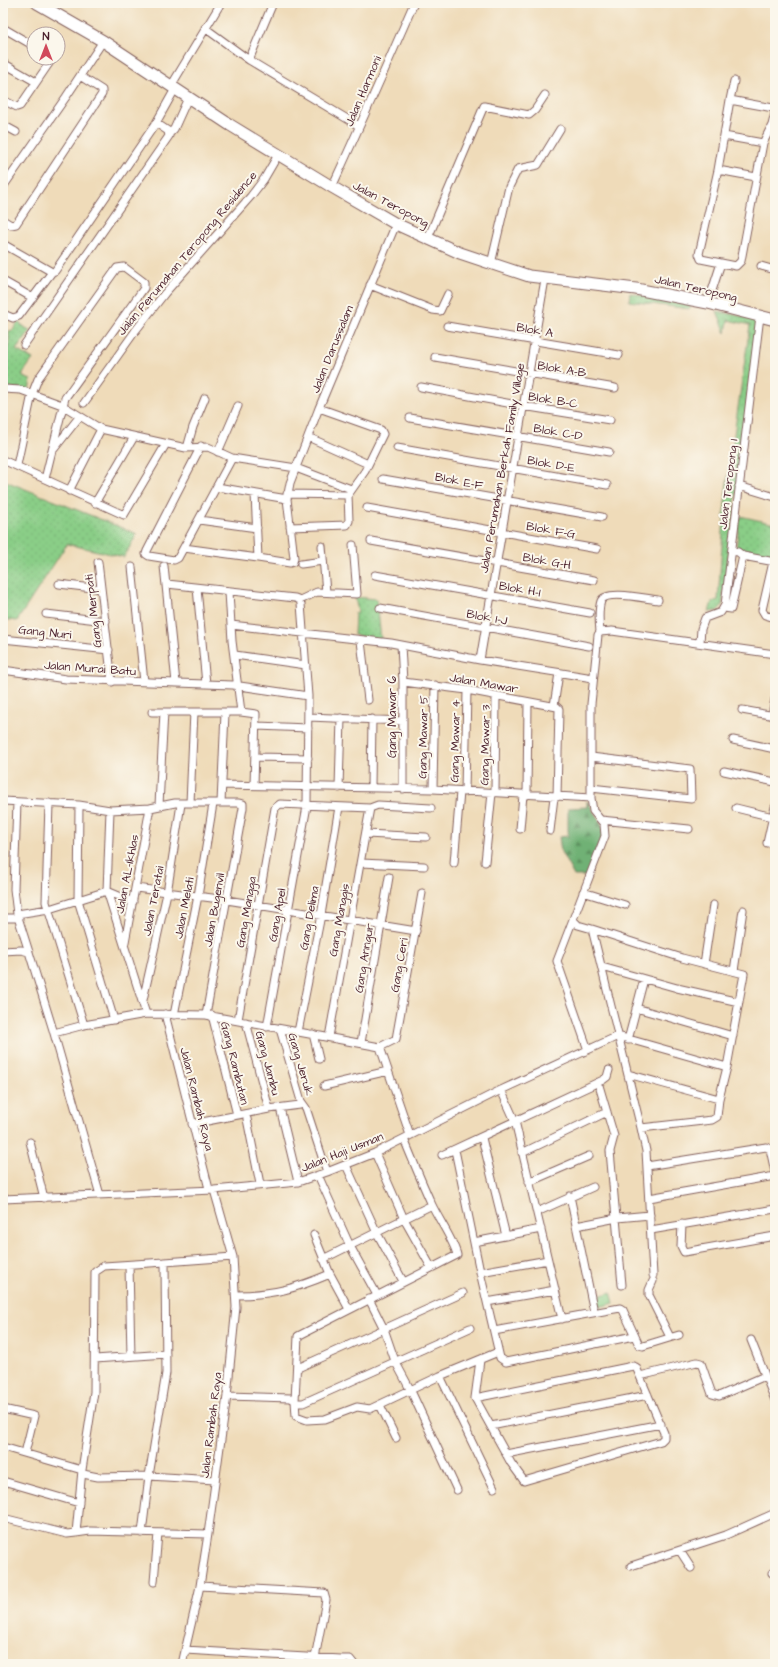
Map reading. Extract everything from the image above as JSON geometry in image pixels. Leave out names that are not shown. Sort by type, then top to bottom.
[{"type":"main road","name":"Jalan Teropong","points":[[37,3],[103,40],[188,98],[278,155],[396,224],[428,238],[491,264],[529,276],[545,279],[622,286],[708,303],[775,320]]},
{"type":"street","points":[[3,314],[17,318],[52,272],[55,271],[156,123],[205,28],[221,3]]},
{"type":"street","points":[[249,60],[273,3]]},
{"type":"street","name":"Jalan Harmoni","points":[[332,187],[414,3]]},
{"type":"street","points":[[3,28],[26,41]]},
{"type":"street","points":[[205,28],[249,60],[359,126]]},
{"type":"street","points":[[3,187],[80,76],[103,40]]},
{"type":"street","points":[[3,63],[36,82]]},
{"type":"street","points":[[3,100],[17,107],[20,106],[45,66]]},
{"type":"street","points":[[3,220],[11,225],[16,224],[102,94],[102,90],[80,76]]},
{"type":"street","points":[[730,100],[773,108],[775,113],[772,125],[763,143],[741,261],[736,266],[699,257],[718,170],[730,100],[734,81]]},
{"type":"street","points":[[428,238],[484,106],[529,114],[535,110],[545,94]]},
{"type":"street","points":[[24,345],[174,129],[188,98]]},
{"type":"street","points":[[156,123],[170,133]]},
{"type":"street","points":[[4,128],[16,132]]},
{"type":"street","points":[[491,264],[514,176],[518,169],[538,165],[560,129]]},
{"type":"street","points":[[724,136],[763,143]]},
{"type":"street","name":"Jalan Perumahan Teropong Residence","points":[[84,403],[136,330],[166,293],[251,196],[264,179],[278,155]]},
{"type":"street","points":[[718,170],[756,177]]},
{"type":"street","name":"Jalan Darussalam","points":[[287,497],[290,482],[396,224]]},
{"type":"street","points":[[3,244],[52,272]]},
{"type":"street","points":[[708,303],[720,263]]},
{"type":"street","points":[[761,266],[775,270]]},
{"type":"street","points":[[17,466],[32,394],[38,379],[116,268],[124,267],[144,282],[144,288],[68,393],[62,405],[46,479]]},
{"type":"street","name":"Jalan Perumahan Berkah Family Village","points":[[480,660],[545,279]]},
{"type":"street","points":[[3,280],[33,298]]},
{"type":"street","points":[[370,285],[433,310],[440,311],[448,294]]},
{"type":"street","name":"Jalan Teropong 1","points":[[724,608],[760,316]]},
{"type":"street","name":"Blok A","points":[[447,326],[534,342],[619,355]]},
{"type":"street","name":"Blok A-B","points":[[435,357],[615,388]]},
{"type":"street","name":"Blok B-C","points":[[421,387],[610,420]]},
{"type":"street","points":[[3,389],[21,390],[62,405],[101,428],[187,448],[201,446],[208,447],[232,458],[296,468],[349,492]]},
{"type":"street","points":[[187,448],[192,427],[205,398]]},
{"type":"street","points":[[218,452],[238,406]]},
{"type":"street","points":[[290,527],[347,525],[349,521],[349,492],[363,475],[383,431],[320,408]]},
{"type":"street","points":[[52,450],[80,416]]},
{"type":"street","name":"Blok C-D","points":[[410,418],[609,452]]},
{"type":"street","points":[[69,491],[101,428]]},
{"type":"street","points":[[95,503],[134,436]]},
{"type":"street","points":[[308,437],[368,464]]},
{"type":"street","points":[[3,460],[124,515],[166,444]]},
{"type":"street","points":[[201,446],[146,554],[149,556],[174,560],[178,558],[232,458]]},
{"type":"street","name":"Blok D-E","points":[[397,448],[607,485]]},
{"type":"street","name":"Blok E-F","points":[[383,478],[507,502],[602,517]]},
{"type":"street","points":[[739,486],[775,497]]},
{"type":"street","points":[[217,487],[255,494],[287,497],[349,492]]},
{"type":"street","points":[[255,494],[258,558]]},
{"type":"street","points":[[184,548],[290,563],[293,562],[294,558],[287,497]]},
{"type":"street","name":"Blok F-G","points":[[367,508],[597,549]]},
{"type":"street","points":[[199,520],[257,528]]},
{"type":"street","name":"Blok G-H","points":[[371,541],[594,580]]},
{"type":"street","points":[[167,584],[229,592],[295,598],[300,600],[317,592],[357,594],[353,545]]},
{"type":"street","points":[[322,546],[326,592]]},
{"type":"street","points":[[732,551],[742,556],[774,562],[762,610],[765,615],[775,618]]},
{"type":"street","points":[[700,642],[701,629],[705,618],[718,614],[724,608],[731,609],[742,556]]},
{"type":"street","points":[[301,564],[323,561]]},
{"type":"street","name":"Gang Merpati","points":[[98,562],[112,682]]},
{"type":"street","points":[[164,566],[176,683]]},
{"type":"street","points":[[132,567],[144,682]]},
{"type":"street","name":"Blok H-I","points":[[375,575],[590,613]]},
{"type":"street","points":[[59,584],[101,589]]},
{"type":"street","points":[[197,588],[206,684]]},
{"type":"street","points":[[229,592],[231,625],[241,712]]},
{"type":"street","points":[[588,1050],[557,960],[574,920],[583,892],[605,836],[606,828],[593,811],[591,798],[593,678],[597,638],[600,632],[599,621],[601,600],[612,594],[658,600]]},
{"type":"street","name":"Gang Apel","points":[[267,1027],[289,910],[309,787],[308,696],[300,600]]},
{"type":"street","name":"Blok I-J","points":[[380,608],[589,646]]},
{"type":"street","points":[[46,614],[106,621]]},
{"type":"street","points":[[231,625],[401,645],[480,660],[593,678]]},
{"type":"street","points":[[600,632],[612,630],[775,654]]},
{"type":"street","name":"Gang Nuri","points":[[3,639],[109,650]]},
{"type":"street","points":[[361,641],[368,700]]},
{"type":"street","name":"Gang Mawar 6","points":[[401,645],[403,682],[403,789]]},
{"type":"street","points":[[235,655],[306,665]]},
{"type":"street","name":"Jalan Murai Batu","points":[[3,670],[66,679],[239,686],[308,696]]},
{"type":"street","points":[[550,831],[556,797],[559,673]]},
{"type":"street","name":"Jalan Mawar","points":[[403,682],[467,690],[557,708]]},
{"type":"street","name":"Gang Mawar 5","points":[[433,789],[435,685]]},
{"type":"street","name":"Gang Mawar 4","points":[[454,863],[462,792],[467,690]]},
{"type":"street","name":"Gang Mawar 3","points":[[485,862],[494,793],[496,696]]},
{"type":"street","points":[[742,710],[773,716],[775,699]]},
{"type":"street","points":[[520,829],[525,795],[528,702]]},
{"type":"street","points":[[152,712],[241,712],[256,714],[257,726],[254,785]]},
{"type":"street","points":[[159,805],[164,712]]},
{"type":"street","points":[[190,803],[194,712]]},
{"type":"street","points":[[3,801],[79,805],[110,810],[150,808],[159,805],[190,803],[222,803],[225,713]]},
{"type":"street","points":[[309,717],[403,721]]},
{"type":"street","points":[[339,788],[341,718]]},
{"type":"street","points":[[371,787],[372,719]]},
{"type":"street","points":[[257,726],[308,728]]},
{"type":"street","points":[[733,740],[775,749]]},
{"type":"street","points":[[256,757],[308,758]]},
{"type":"street","points":[[591,757],[690,769],[691,799],[591,788]]},
{"type":"street","points":[[724,770],[775,782]]},
{"type":"street","points":[[223,784],[339,788],[371,787],[433,789],[462,792],[591,798]]},
{"type":"street","points":[[17,802],[14,889],[18,916],[54,1033],[100,1195]]},
{"type":"street","name":"Jalan Bugenvil","points":[[209,1015],[243,808],[243,804],[222,803]]},
{"type":"street","points":[[49,804],[45,891],[84,1025]]},
{"type":"street","name":"Jalan Teratai","points":[[143,1001],[166,893],[182,804]]},
{"type":"street","name":"Jalan Melati","points":[[174,1015],[198,896],[213,804]]},
{"type":"street","name":"Gang Mangga","points":[[242,1021],[258,906],[275,808],[280,804],[307,806]]},
{"type":"street","points":[[79,805],[78,900],[114,1020]]},
{"type":"street","points":[[307,806],[370,808],[378,805],[431,808]]},
{"type":"street","name":"Gang Delima","points":[[298,1032],[321,915],[339,807]]},
{"type":"street","points":[[767,843],[775,807]]},
{"type":"street","name":"Jalan AL-Ikhlas","points":[[125,944],[150,808]]},
{"type":"street","name":"Gang Manggis","points":[[329,1037],[370,808]]},
{"type":"street","points":[[736,808],[773,817]]},
{"type":"street","points":[[110,810],[107,891],[146,1014]]},
{"type":"street","points":[[601,820],[689,829]]},
{"type":"street","points":[[366,834],[426,837]]},
{"type":"street","points":[[361,863],[424,866]]},
{"type":"street","name":"Gang Anngur","points":[[361,1043],[389,877]]},
{"type":"street","points":[[136,888],[227,900],[416,931]]},
{"type":"street","points":[[3,918],[49,909],[107,891],[133,902]]},
{"type":"street","points":[[583,892],[625,905]]},
{"type":"street","name":"Gang Ceri","points":[[380,1047],[396,1039],[422,893]]},
{"type":"street","points":[[704,964],[713,905]]},
{"type":"street","points":[[734,971],[743,910]]},
{"type":"street","points":[[574,920],[578,925],[704,964],[744,974],[727,1067],[719,1099],[717,1117],[712,1120],[641,1128]]},
{"type":"street","points":[[592,929],[641,1128],[647,1166],[651,1230],[653,1278],[649,1290],[670,1337]]},
{"type":"street","points":[[3,951],[21,950],[29,952]]},
{"type":"street","points":[[602,967],[644,979],[739,1002]]},
{"type":"street","points":[[628,1040],[644,979]]},
{"type":"street","points":[[636,1008],[733,1036]]},
{"type":"street","points":[[54,1033],[84,1025],[146,1014],[209,1015],[380,1047],[407,1137],[432,1205],[449,1239],[455,1246],[457,1255],[403,1281],[298,1336],[298,1368],[295,1401],[296,1416],[308,1420],[329,1418],[356,1407],[370,1409],[440,1376],[498,1352]]},
{"type":"street","name":"Jalan Rambah Raya","points":[[165,1014],[192,1124],[211,1190],[233,1257],[236,1295],[227,1396],[208,1534],[200,1586],[182,1664]]},
{"type":"street","name":"Gang Rambutan","points":[[209,1015],[237,1115]]},
{"type":"street","name":"Gang Jambu","points":[[242,1021],[269,1109]]},
{"type":"street","name":"Gang Jeruk","points":[[280,1029],[301,1103],[305,1105],[327,1172]]},
{"type":"street","points":[[313,1034],[319,1059]]},
{"type":"street","points":[[618,1036],[727,1067]]},
{"type":"street","name":"Jalan Haji Usman","points":[[3,1200],[211,1190],[260,1184],[298,1182],[375,1153],[501,1090],[618,1036]]},
{"type":"street","points":[[442,1155],[482,1138],[608,1077],[609,1070]]},
{"type":"street","points":[[324,1086],[388,1071]]},
{"type":"street","points":[[628,1074],[719,1099]]},
{"type":"street","points":[[598,1082],[614,1136],[610,1151],[622,1285]]},
{"type":"street","points":[[501,1090],[515,1122],[562,1319]]},
{"type":"street","points":[[192,1124],[301,1103]]},
{"type":"street","points":[[280,1112],[298,1182]]},
{"type":"street","points":[[522,1153],[607,1112]]},
{"type":"street","points":[[247,1119],[260,1184]]},
{"type":"street","points":[[482,1138],[506,1236]]},
{"type":"street","points":[[30,1142],[44,1198]]},
{"type":"street","points":[[647,1166],[766,1147],[770,1149],[775,1172]]},
{"type":"street","points":[[455,1150],[480,1272],[500,1358],[506,1362],[634,1336]]},
{"type":"street","points":[[375,1153],[404,1219],[431,1267]]},
{"type":"street","points":[[529,1182],[589,1156]]},
{"type":"street","points":[[346,1165],[377,1233],[403,1281]]},
{"type":"street","points":[[318,1175],[350,1246],[377,1295]]},
{"type":"street","points":[[649,1198],[775,1176]]},
{"type":"street","points":[[537,1212],[593,1187]]},
{"type":"street","points":[[570,1196],[594,1312]]},
{"type":"street","points":[[323,1259],[432,1205]]},
{"type":"street","points":[[651,1230],[775,1209]]},
{"type":"street","points":[[576,1226],[617,1218],[650,1215]]},
{"type":"street","points":[[682,1224],[681,1246],[684,1252],[775,1236]]},
{"type":"street","points":[[474,1242],[541,1229]]},
{"type":"street","points":[[314,1235],[330,1274],[349,1309]]},
{"type":"street","points":[[76,1533],[82,1472],[94,1392],[95,1272],[104,1266],[233,1257]]},
{"type":"street","points":[[480,1272],[548,1260]]},
{"type":"street","points":[[142,1533],[149,1476],[163,1394],[166,1354],[165,1262]]},
{"type":"street","points":[[129,1265],[131,1356]]},
{"type":"street","points":[[236,1295],[256,1295],[297,1288],[330,1274]]},
{"type":"street","points":[[487,1302],[555,1290]]},
{"type":"street","points":[[298,1368],[463,1293]]},
{"type":"street","points":[[369,1299],[384,1329],[395,1361],[411,1390],[457,1490]]},
{"type":"street","points":[[494,1331],[620,1308],[624,1310],[639,1345],[643,1346],[679,1335]]},
{"type":"street","points":[[227,1396],[291,1398],[295,1401],[303,1403],[470,1328]]},
{"type":"street","points":[[751,1340],[775,1400]]},
{"type":"street","points":[[95,1359],[166,1354]]},
{"type":"street","points":[[475,1398],[630,1366],[636,1367],[664,1432],[663,1440],[528,1481],[521,1479],[475,1398],[480,1360]]},
{"type":"street","points":[[640,1376],[697,1362],[701,1363],[712,1394],[719,1396],[765,1376]]},
{"type":"street","points":[[440,1376],[494,1488]]},
{"type":"street","points":[[491,1426],[648,1395]]},
{"type":"street","points":[[380,1405],[396,1438]]},
{"type":"street","points":[[3,1409],[34,1416],[25,1453]]},
{"type":"street","points":[[506,1454],[660,1424]]},
{"type":"street","points":[[3,1446],[98,1477],[149,1476],[215,1480]]},
{"type":"street","points":[[3,1481],[79,1503]]},
{"type":"street","points":[[631,1566],[726,1536],[775,1513]]},
{"type":"street","points":[[3,1518],[68,1534],[86,1532],[208,1534]]},
{"type":"street","points":[[154,1582],[158,1533]]},
{"type":"street","points":[[680,1551],[691,1568]]},
{"type":"street","points":[[200,1586],[324,1594],[326,1600],[315,1658]]},
{"type":"street","points":[[185,1650],[350,1660],[354,1664]]},
{"type":"green space","points":[[630,293],[691,305],[690,309],[629,301]]},
{"type":"green space","points":[[717,311],[758,320],[722,606],[717,611],[709,612],[712,602],[718,600],[726,490],[750,325],[728,320],[726,333]]},
{"type":"green space","points":[[18,322],[30,331],[16,350],[33,359],[23,373],[23,377],[31,380],[29,390],[3,387],[3,367],[9,343],[9,331],[13,330]]},
{"type":"green space","points":[[3,480],[137,534],[124,557],[67,544],[17,621],[3,619]]},
{"type":"green space","points":[[740,516],[775,524],[772,558],[736,550]]},
{"type":"green space","points":[[355,597],[377,599],[381,640],[354,635],[355,613],[358,613]]},
{"type":"green space","points":[[587,801],[602,825],[603,835],[586,876],[574,876],[561,852],[559,837],[568,836],[568,808],[587,807]]},
{"type":"green space","points":[[611,1292],[614,1303],[599,1307],[596,1297]]}]
